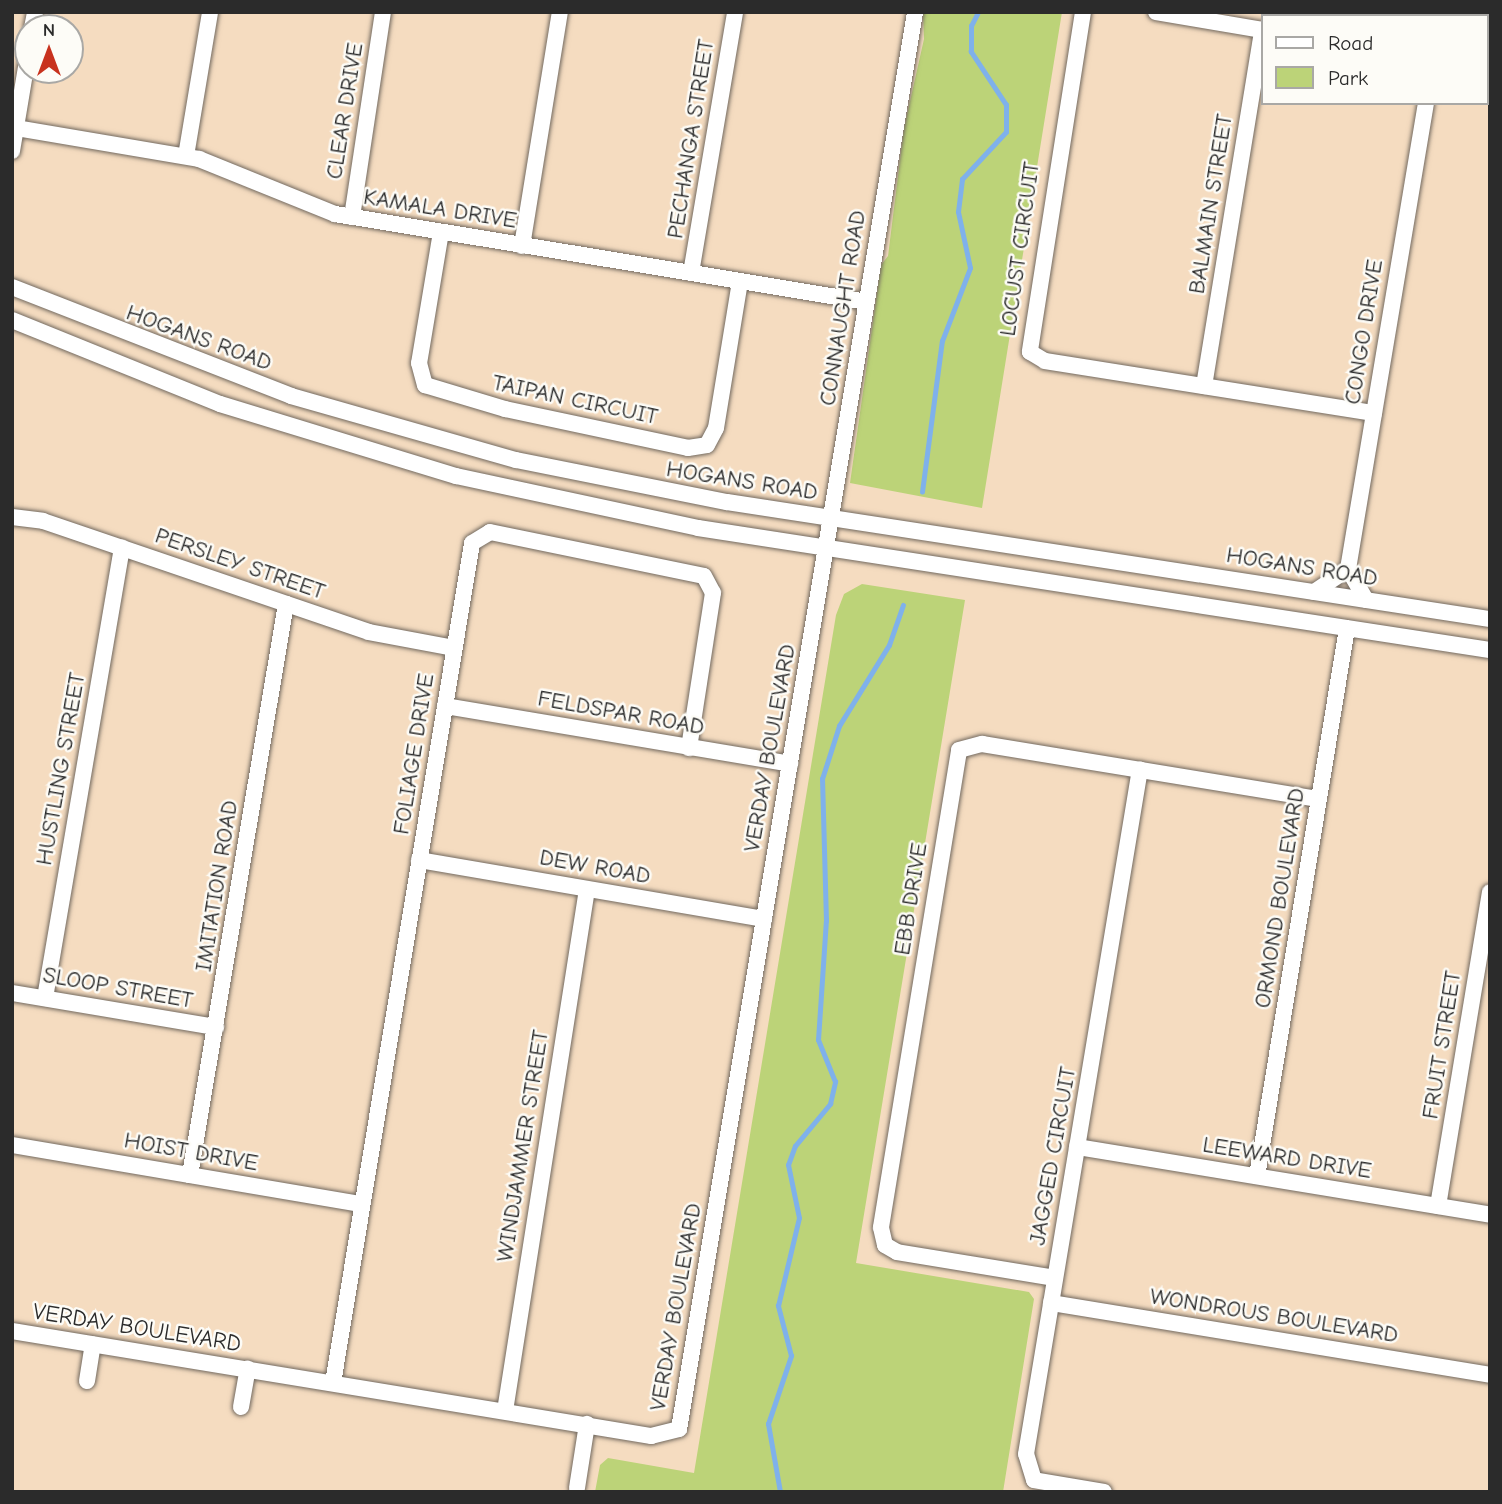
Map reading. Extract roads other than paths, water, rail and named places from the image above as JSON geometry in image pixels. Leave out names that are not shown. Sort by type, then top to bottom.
[{"type":"street","points":[[186,156],[210,12]]},
{"type":"street","name":"CLEAR DRIVE","points":[[352,217],[383,12]]},
{"type":"street","points":[[522,246],[560,12]]},
{"type":"street","name":"PECHANGA STREET","points":[[691,273],[735,12]]},
{"type":"street","name":"CONNAUGHT ROAD","points":[[816,610],[915,12]]},
{"type":"street","name":"LOCUST CIRCUIT","points":[[1083,12],[1028,348],[1045,362],[1374,413]]},
{"type":"street","points":[[1156,12],[1260,30]]},
{"type":"street","name":"BALMAIN STREET","points":[[1203,386],[1260,42]]},
{"type":"street","points":[[12,151],[23,84]]},
{"type":"street","name":"CONGO DRIVE","points":[[1348,569],[1426,105]]},
{"type":"street","name":"KAMALA DRIVE","points":[[16,128],[186,156],[352,217],[867,302]]},
{"type":"street","name":"TAIPAN CIRCUIT","points":[[441,232],[418,369],[425,385],[528,415],[688,448],[707,445],[716,428],[740,281]]},
{"type":"street","name":"HOGANS ROAD","points":[[12,287],[208,367],[361,418],[582,475],[830,518],[1490,619]]},
{"type":"street","points":[[12,320],[220,404],[456,476],[698,528],[1490,650]]},
{"type":"street","name":"PERSLEY STREET","points":[[12,517],[122,548],[369,632],[454,648]]},
{"type":"street","name":"FOLIAGE DRIVE","points":[[333,1383],[472,543],[490,532],[704,576],[713,593],[689,748]]},
{"type":"street","name":"HUSTLING STREET","points":[[45,998],[122,548]]},
{"type":"street","points":[[1314,592],[1348,569],[1366,600]]},
{"type":"street","name":"IMITATION ROAD","points":[[190,1175],[286,604]]},
{"type":"street","name":"VERDAY BOULEVARD","points":[[12,1331],[651,1436],[679,1429],[816,610]]},
{"type":"street","name":"ORMOND BOULEVARD","points":[[1257,1176],[1347,628]]},
{"type":"street","name":"FELDSPAR ROAD","points":[[445,706],[790,764]]},
{"type":"street","name":"EBB DRIVE","points":[[1055,1278],[897,1252],[885,1245],[881,1227],[959,750],[982,744],[1319,799]]},
{"type":"street","name":"JAGGED CIRCUIT","points":[[1104,1492],[1034,1480],[1026,1454],[1140,769]]},
{"type":"street","name":"DEW ROAD","points":[[419,860],[764,919]]},
{"type":"street","name":"WINDJAMMER STREET","points":[[505,1411],[587,889]]},
{"type":"street","name":"FRUIT STREET","points":[[1438,1206],[1490,892]]},
{"type":"street","name":"SLOOP STREET","points":[[12,993],[216,1027]]},
{"type":"street","name":"HOIST DRIVE","points":[[12,1145],[362,1205]]},
{"type":"street","name":"LEEWARD DRIVE","points":[[1077,1147],[1490,1214]]},
{"type":"street","name":"WONDROUS BOULEVARD","points":[[1051,1303],[1490,1375]]},
{"type":"street","points":[[87,1381],[93,1344]]},
{"type":"street","points":[[242,1407],[248,1369]]},
{"type":"street","points":[[577,1488],[587,1424]]},
{"type":"waterway","points":[[922,492],[942,341],[970,268],[958,212],[962,179],[1006,132],[1006,105],[971,52],[971,26],[978,12]]},
{"type":"waterway","points":[[780,1492],[768,1424],[791,1356],[778,1306],[799,1218],[788,1165],[795,1146],[830,1104],[835,1082],[818,1040],[826,921],[822,779],[839,726],[889,645],[903,605]]}]
